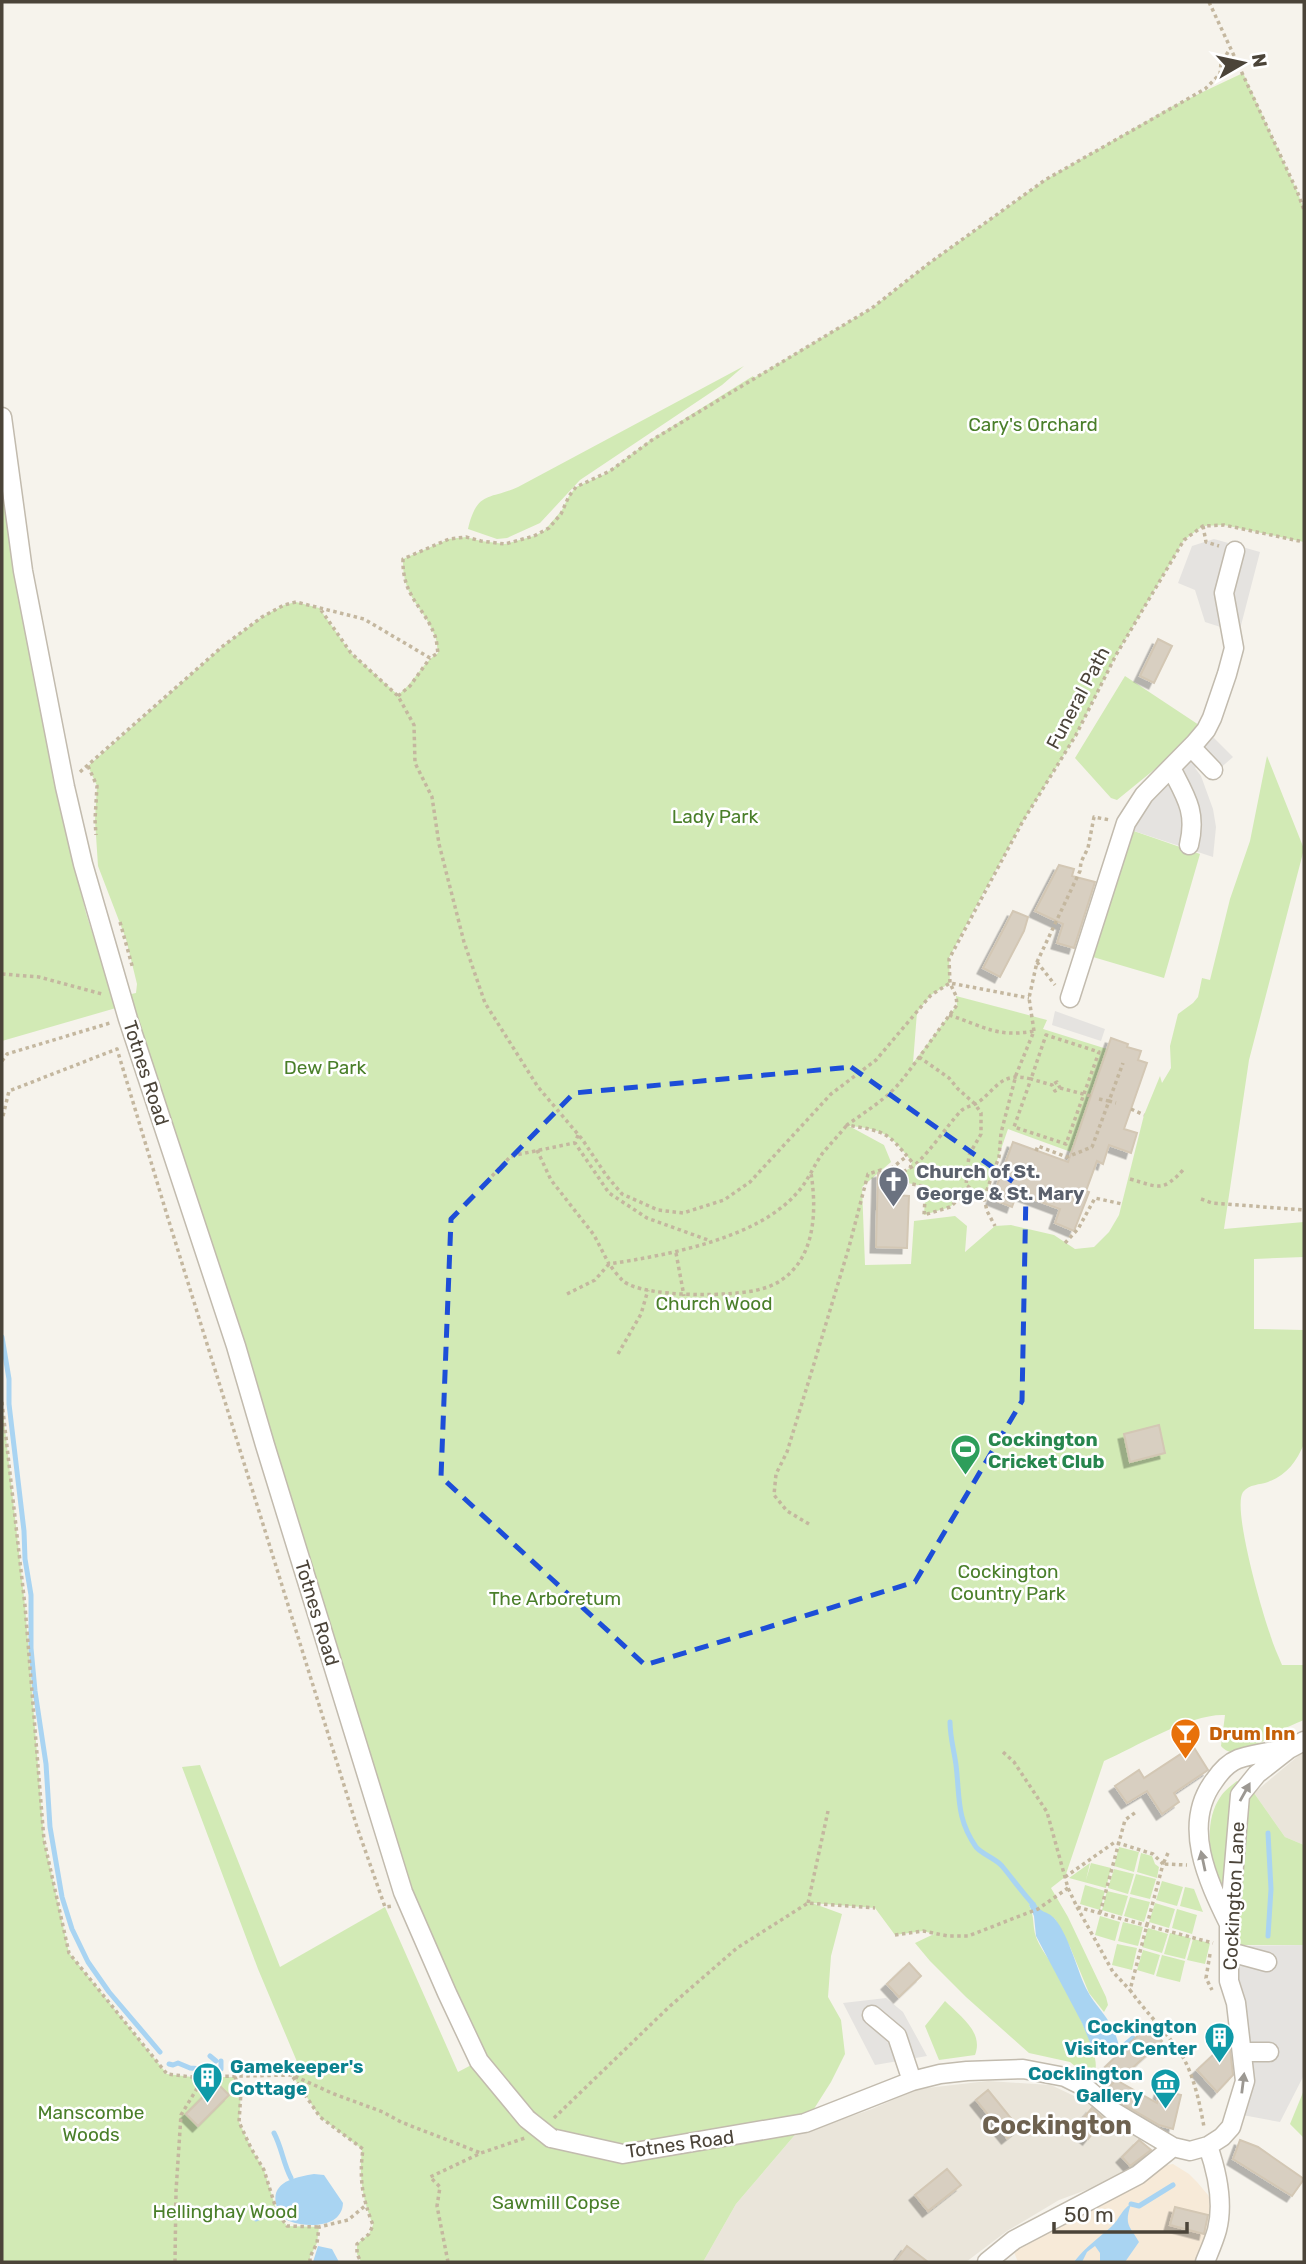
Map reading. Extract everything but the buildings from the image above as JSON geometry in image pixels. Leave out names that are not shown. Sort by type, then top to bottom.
[{"type":"street","name":"Totnes Road","points":[[2,417],[23,571],[83,864],[128,1019],[236,1346],[408,1905],[479,2061],[537,2131],[623,2154],[805,2123],[912,2081],[940,2074],[1023,2069],[1065,2077],[1085,2087],[1114,2112],[1172,2147]]},
{"type":"street","points":[[1070,998],[1126,823],[1144,794],[1191,747],[1206,730],[1212,718],[1234,648],[1224,593],[1235,551]]},
{"type":"street","points":[[1191,747],[1213,770]]},
{"type":"street","points":[[1171,768],[1192,814],[1194,825],[1189,845]]},
{"type":"street","points":[[1230,1924],[1209,1882],[1201,1858],[1199,1820],[1206,1792],[1221,1771],[1236,1759],[1296,1744]]},
{"type":"street","name":"Cockington Lane","points":[[1208,2146],[1231,2127],[1245,2081],[1236,2003],[1229,1981],[1230,1924],[1240,1795],[1256,1774],[1296,1744]]},
{"type":"street","points":[[1230,1952],[1266,1962]]},
{"type":"street","points":[[872,2015],[897,2036],[912,2081]]},
{"type":"street","points":[[1243,2052],[1269,2052]]},
{"type":"street","points":[[986,2262],[1014,2240],[1138,2175],[1172,2147],[1190,2151],[1208,2146],[1219,2190],[1217,2229],[1205,2262]]},
{"type":"path","points":[[1209,2],[1304,210]]},
{"type":"path","points":[[398,695],[410,686],[430,658],[438,653],[435,636],[407,589],[402,570],[403,559],[449,539],[466,537],[505,544],[534,536],[549,528],[561,514],[576,487],[610,471],[652,439],[872,308],[1045,180],[1205,89],[1220,74],[1221,63],[1230,49]]},
{"type":"path","points":[[1235,551],[1206,542],[1203,526],[1224,526],[1304,542]]},
{"type":"path","name":"Funeral Path","points":[[949,1015],[957,1005],[950,983],[949,958],[1023,821],[1076,735],[1116,655],[1184,540],[1203,526]]},
{"type":"path","points":[[97,843],[97,786],[88,766],[94,758],[223,646],[284,604],[296,602],[365,619],[430,658]]},
{"type":"path","points":[[319,608],[351,653],[398,695],[414,725],[415,763],[432,797],[439,844],[464,942],[485,1003],[538,1087],[622,1194],[658,1210],[683,1213],[724,1200],[750,1182],[831,1094],[876,1060],[931,995],[950,983],[1029,998]]},
{"type":"path","points":[[995,1226],[984,1198],[999,1157],[1001,1133],[1016,1076],[1034,1031],[1029,998],[1037,962],[1080,871],[1094,817],[1126,823]]},
{"type":"path","points":[[117,915],[134,973]]},
{"type":"path","points":[[1037,962],[1050,981],[1070,998]]},
{"type":"path","points":[[2,974],[39,977],[113,997],[122,996]]},
{"type":"path","points":[[567,1294],[595,1280],[609,1264],[676,1253],[735,1233],[782,1209],[799,1192],[822,1154],[847,1125],[872,1108],[901,1082],[949,1015],[996,1032],[1014,1035],[1034,1031]]},
{"type":"path","points":[[2,1061],[7,1054],[128,1019]]},
{"type":"path","points":[[1046,1035],[1099,1052],[1066,1144],[1014,1127],[1031,1079],[1046,1035]]},
{"type":"path","points":[[2,1115],[9,1091],[117,1049],[357,1827],[385,1907],[408,1905]]},
{"type":"path","points":[[919,1057],[949,1078],[981,1113],[981,1134],[969,1155],[966,1185],[984,1198]]},
{"type":"path","points":[[1041,1135],[1037,1148],[1068,1157],[1092,1147],[1123,1063]]},
{"type":"path","points":[[809,1524],[787,1511],[774,1495],[776,1474],[787,1452],[868,1174],[881,1170],[898,1175],[918,1164],[964,1108],[975,1104],[989,1090],[1006,1079],[1016,1076],[1052,1085],[1057,1082],[1060,1088],[1091,1096]]},
{"type":"path","points":[[1099,1099],[1116,1103]]},
{"type":"path","points":[[1131,1109],[1144,1115]]},
{"type":"path","points":[[847,1125],[882,1131],[895,1141],[912,1162],[910,1168]]},
{"type":"path","points":[[575,1143],[578,1135]]},
{"type":"path","points":[[492,1176],[510,1156],[575,1143]]},
{"type":"path","points":[[575,1143],[609,1193],[647,1218],[711,1241]]},
{"type":"path","points":[[537,1150],[551,1180],[594,1236],[609,1264],[624,1282],[648,1290],[684,1296],[759,1290],[782,1281],[795,1268],[809,1241],[815,1202],[811,1173]]},
{"type":"path","points":[[907,1156],[888,1171],[898,1175],[903,1182],[922,1185],[924,1215],[950,1206],[961,1197],[984,1198]]},
{"type":"path","points":[[1129,1179],[1156,1187],[1170,1184],[1184,1169]]},
{"type":"path","points":[[1065,1243],[1078,1229],[1095,1198],[1122,1203]]},
{"type":"path","points":[[1201,1199],[1212,1203],[1304,1210]]},
{"type":"path","points":[[676,1253],[684,1296]]},
{"type":"path","points":[[618,1354],[641,1314],[648,1290]]},
{"type":"path","points":[[2,1402],[25,1606],[44,1840],[69,1953],[167,2074],[204,2077],[292,2075],[481,2153]]},
{"type":"path","points":[[1003,1752],[1014,1762],[1048,1812],[1068,1888],[1113,1972],[1165,2032],[1185,2061],[1200,2102],[1208,2146]]},
{"type":"path","points":[[808,1903],[828,1811]]},
{"type":"path","points":[[1100,1913],[1125,1820],[1136,1812]]},
{"type":"path","points":[[1065,1877],[1115,1842],[1153,1854],[1163,1864]]},
{"type":"path","points":[[1130,1990],[1146,1924],[1168,1853]]},
{"type":"path","points":[[895,1935],[923,1931],[948,1936],[968,1936],[1038,1909],[1068,1888]]},
{"type":"path","points":[[552,2119],[669,2007],[737,1948],[808,1903],[875,1908]]},
{"type":"path","points":[[1077,1907],[1213,1942],[1206,1978],[1218,2003],[1236,2003]]},
{"type":"path","points":[[292,2075],[320,2117],[363,2149],[360,2185],[373,2225],[369,2234],[358,2244],[357,2254],[361,2262]]},
{"type":"path","points":[[175,2262],[181,2115],[204,2077]]},
{"type":"path","points":[[234,2077],[242,2092],[239,2122],[264,2170],[277,2212],[287,2226],[319,2227],[348,2220],[365,2206]]},
{"type":"path","points":[[448,2262],[437,2206],[440,2187],[430,2177],[537,2131]]},
{"type":"path","points":[[310,2262],[319,2227]]},
{"type":"highlighted area","points":[[851,1067],[1026,1191],[1022,1401],[915,1582],[645,1665],[441,1477],[451,1219],[574,1093]]},
{"type":"shaded area","points":[[1214,539],[1260,552],[1239,633],[1205,622],[1195,590],[1178,583],[1192,546]]},
{"type":"shaded area","points":[[1210,734],[1233,757],[1210,777],[1199,765],[1195,768],[1201,776],[1213,809],[1216,827],[1213,857],[1131,830],[1146,801]]},
{"type":"shaded area","points":[[1055,1011],[1105,1029],[1101,1041],[1052,1025]]},
{"type":"shaded area","points":[[1304,1751],[1304,1845],[1285,1837],[1254,1793]]},
{"type":"shaded area","points":[[1304,1945],[1304,2075],[1280,2122],[1237,2114],[1245,2081],[1230,1946]]},
{"type":"shaded area","points":[[886,1998],[903,2012],[927,2056],[875,2065],[843,2003]]},
{"type":"shaded area","points":[[988,2081],[1051,2085],[1091,2104],[1109,2120],[1131,2129],[1153,2153],[1135,2172],[1059,2200],[1007,2231],[966,2262],[703,2262],[736,2204],[794,2136],[872,2109],[918,2089]]},
{"type":"shaded area","points":[[1173,2164],[1197,2182],[1208,2195],[1213,2208],[1197,2262],[1018,2262],[1014,2252],[1043,2233],[1105,2204],[1163,2166]]},
{"type":"green space","points":[[1243,73],[1304,210],[1304,542],[1224,525],[1203,526],[1184,540],[1116,655],[1076,735],[1023,821],[975,908],[949,958],[950,983],[931,995],[917,1012],[913,1063],[957,1005],[956,996],[1047,1020],[1043,1029],[1107,1049],[1071,1152],[1008,1129],[984,1198],[961,1197],[950,1207],[924,1215],[922,1186],[903,1182],[898,1175],[910,1168],[912,1162],[905,1153],[886,1135],[871,1129],[849,1126],[884,1145],[891,1162],[862,1187],[865,1265],[911,1264],[914,1221],[955,1216],[967,1226],[965,1252],[995,1226],[1011,1225],[1054,1235],[1075,1249],[1094,1247],[1109,1232],[1119,1215],[1144,1115],[1160,1076],[1162,1083],[1171,1068],[1170,1046],[1178,1014],[1198,997],[1202,978],[1210,980],[1230,899],[1250,841],[1267,756],[1304,849],[1249,1060],[1224,1229],[1304,1222],[1304,1257],[1254,1259],[1254,1329],[1304,1330],[1304,1444],[1286,1472],[1268,1482],[1248,1487],[1243,1492],[1241,1518],[1261,1605],[1282,1665],[1304,1665],[1304,1720],[1249,1749],[1234,1753],[1221,1746],[1225,1715],[1197,1719],[1104,1761],[1065,1877],[1051,1888],[1068,1917],[1106,1997],[1108,2005],[1104,2012],[1089,1993],[1055,1919],[1029,1905],[1037,1940],[1087,2033],[1096,2061],[1095,2071],[1087,2076],[1070,2062],[1029,2053],[966,1997],[915,1943],[934,1934],[923,1931],[895,1935],[875,1908],[812,1903],[842,1914],[831,1956],[828,1997],[841,2020],[845,2054],[805,2123],[736,2204],[703,2262],[361,2262],[357,2254],[357,2244],[369,2234],[373,2225],[362,2187],[362,2149],[320,2117],[292,2075],[298,2064],[258,1969],[182,1767],[200,1765],[280,1967],[385,1907],[458,2072],[479,2061],[403,1892],[122,996],[136,993],[137,984],[126,939],[98,866],[95,820],[97,786],[88,766],[223,646],[262,617],[296,602],[319,608],[351,653],[398,695],[438,653],[436,638],[406,583],[403,559],[449,539],[466,537],[505,544],[544,531],[562,510],[576,487],[605,474],[652,439],[753,376],[754,378],[872,308],[1045,180],[1173,106]]},
{"type":"green space","points":[[744,366],[722,385],[580,480],[540,523],[507,538],[497,539],[468,529],[476,508],[486,498],[518,487]]},
{"type":"green space","points":[[2,468],[68,839],[86,913],[116,1008],[2,1041]]},
{"type":"green space","points":[[1125,676],[1199,725],[1171,756],[1117,800],[1111,798],[1075,758]]},
{"type":"green space","points":[[1131,830],[1200,854],[1164,978],[1093,957]]},
{"type":"green space","name":"Manscombe Woods","points":[[2,1402],[25,1606],[44,1840],[69,1953],[167,2074],[234,2077],[241,2092],[239,2122],[264,2170],[277,2212],[287,2226],[319,2227],[310,2262],[2,2262]]},
{"type":"green space","points":[[1237,1781],[1254,1793],[1285,1837],[1304,1845],[1304,1945],[1236,1945],[1213,1870],[1210,1830],[1213,1812],[1221,1796]]},
{"type":"green space","points":[[1119,1847],[1139,1852],[1134,1872],[1114,1866]]},
{"type":"green space","points":[[1141,1853],[1152,1856],[1159,1867],[1157,1878],[1137,1872]]},
{"type":"green space","points":[[1090,1863],[1086,1880],[1091,1863],[1111,1868],[1106,1888],[1069,1878]]},
{"type":"green space","points":[[1114,1869],[1134,1874],[1128,1894],[1108,1888]]},
{"type":"green space","points":[[1136,1874],[1156,1879],[1150,1899],[1130,1894]]},
{"type":"green space","points":[[1162,1881],[1183,1887],[1177,1906],[1156,1900]]},
{"type":"green space","points":[[1085,1885],[1105,1891],[1100,1910],[1080,1904]]},
{"type":"green space","points":[[1185,1887],[1194,1889],[1203,1912],[1180,1906]]},
{"type":"green space","points":[[1107,1891],[1128,1896],[1122,1916],[1102,1910]]},
{"type":"green space","points":[[1130,1897],[1150,1902],[1144,1922],[1124,1916]]},
{"type":"green space","points":[[1155,1903],[1175,1909],[1169,1928],[1149,1922]]},
{"type":"green space","points":[[1177,1909],[1197,1915],[1192,1934],[1172,1928]]},
{"type":"green space","points":[[1100,1916],[1120,1922],[1115,1941],[1095,1935]]},
{"type":"green space","points":[[1123,1922],[1143,1927],[1138,1946],[1118,1941]]},
{"type":"green space","points":[[1148,1928],[1168,1934],[1162,1953],[1142,1947]]},
{"type":"green space","points":[[1170,1933],[1191,1938],[1185,1959],[1164,1954]]},
{"type":"green space","points":[[1193,1939],[1210,1943],[1205,1964],[1187,1960]]},
{"type":"green space","points":[[1117,1944],[1137,1948],[1132,1970],[1112,1965]]},
{"type":"green space","points":[[1143,1950],[1160,1955],[1154,1975],[1137,1970]]},
{"type":"green space","points":[[1162,1955],[1185,1961],[1180,1982],[1156,1976]]},
{"type":"green space","points":[[945,2001],[973,2032],[977,2047],[975,2055],[939,2060],[925,2026]]},
{"type":"green space","points":[[1304,2090],[1304,2138],[1290,2124]]},
{"type":"water","points":[[1035,1902],[1060,1926],[1084,1984],[1114,2030],[1120,2051],[1096,2057],[1082,2023],[1036,1936],[1034,1916],[1029,1905]]},
{"type":"water","points":[[314,2174],[324,2175],[343,2203],[341,2211],[337,2217],[323,2224],[305,2225],[287,2220],[276,2204],[277,2190],[287,2182]]},
{"type":"water","points":[[1131,2204],[1128,2221],[1139,2242],[1125,2262],[1100,2262],[1100,2253],[1095,2246],[1087,2252],[1082,2262],[1074,2262],[1112,2226]]},
{"type":"water","points":[[318,2246],[332,2249],[339,2262],[313,2262]]},
{"type":"waterway","points":[[2,1337],[9,1379],[9,1404],[31,1595],[31,1648],[35,1691],[46,1764],[50,1827],[62,1897],[72,1929],[88,1962],[109,1992],[160,2052]]},
{"type":"waterway","points":[[950,1722],[960,1807],[965,1826],[976,1847],[1002,1866],[1032,1903]]},
{"type":"waterway","points":[[1268,1833],[1271,1889],[1268,1936]]},
{"type":"waterway","points":[[1120,2049],[1133,2038]]},
{"type":"waterway","points":[[210,2056],[216,2061]]},
{"type":"waterway","points":[[221,2061],[221,2069]]},
{"type":"waterway","points":[[169,2064],[178,2063],[203,2069]]},
{"type":"waterway","points":[[274,2133],[291,2178]]},
{"type":"waterway","points":[[1131,2204],[1139,2206],[1173,2185]]},
{"type":"waterway","points":[[256,2219],[278,2211]]},
{"type":"place","name":"Church of St. George & St. Mary","points":[[893,1209]]},
{"type":"place","name":"Cockington Cricket Club","points":[[965,1477]]},
{"type":"place","name":"Drum Inn","points":[[1186,1760]]},
{"type":"place","name":"Cockington Visitor Center","points":[[1220,2064]]},
{"type":"place","name":"Gamekeeper's Cottage","points":[[207,2104]]},
{"type":"place","name":"Cocklington Gallery","points":[[1166,2111]]},
{"type":"district","name":"Cockington","points":[[1057,2125]]},
{"type":"park label","name":"Cary's Orchard","points":[[1033,424]]},
{"type":"park label","name":"Lady Park","points":[[715,816]]},
{"type":"park label","name":"Dew Park","points":[[325,1067]]},
{"type":"park label","name":"Church Wood","points":[[714,1303]]},
{"type":"park label","name":"Cockington Country Park","points":[[1008,1582]]},
{"type":"park label","name":"The Arboretum","points":[[555,1598]]},
{"type":"park label","name":"Sawmill Copse","points":[[556,2202]]},
{"type":"park label","name":"Hellinghay Wood","points":[[225,2211]]}]
